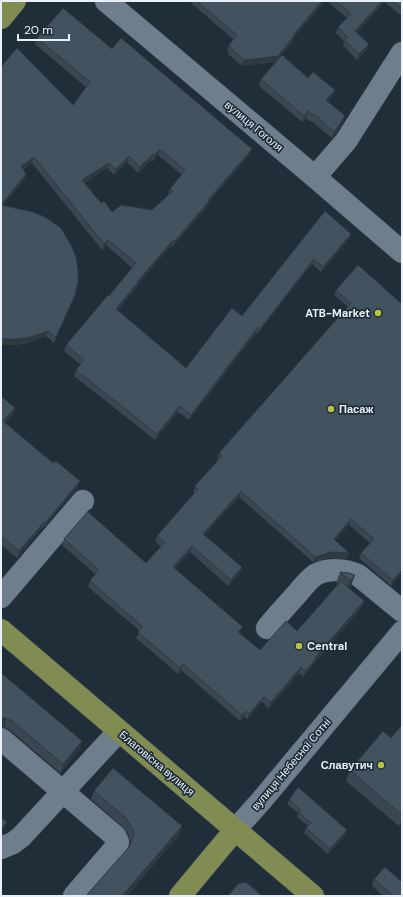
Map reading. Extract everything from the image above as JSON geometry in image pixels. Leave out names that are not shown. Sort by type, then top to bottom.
[{"type":"main road","points":[[1,18],[15,1]]},
{"type":"main road","name":"Благовісна вулиця","points":[[1,630],[313,896]]},
{"type":"main road","name":"вулиця Небесної Сотні","points":[[180,896],[235,830]]},
{"type":"street","name":"вулиця Гоголя","points":[[106,1],[402,252]]},
{"type":"street","points":[[315,177],[346,141],[402,53]]},
{"type":"street","points":[[1,598],[83,501]]},
{"type":"street","points":[[267,628],[312,577],[320,573],[336,570],[351,572],[358,575],[402,611]]},
{"type":"street","name":"вулиця Небесної Сотні","points":[[235,830],[402,632]]},
{"type":"street","points":[[1,848],[13,843],[21,837],[119,731]]},
{"type":"street","points":[[1,739],[115,836],[118,842],[116,847],[74,896]]},
{"type":"building","points":[[197,1],[322,1],[293,35],[294,36],[278,56],[244,60],[229,45],[237,35]]},
{"type":"building","points":[[336,1],[382,1],[355,31],[369,44],[359,54],[345,40],[348,37],[338,27],[351,14]]},
{"type":"building","points":[[392,1],[402,1],[402,8]]},
{"type":"building","points":[[63,8],[112,49],[121,38],[252,149],[175,241],[173,240],[137,282],[116,309],[186,368],[232,308],[242,316],[325,211],[351,234],[323,267],[314,259],[260,329],[258,327],[191,415],[180,406],[157,434],[76,370],[84,360],[66,345],[136,263],[108,240],[104,244],[34,157],[21,166],[26,174],[1,205],[1,67],[17,48],[73,105],[90,82],[37,38]],"holes":[[[160,149],[185,170],[170,189],[173,191],[152,210],[121,205],[112,212],[104,201],[101,203],[82,180],[109,163],[116,169],[129,156],[140,167]]]},
{"type":"building","points":[[282,55],[308,78],[313,72],[335,90],[326,100],[345,116],[334,132],[314,114],[313,115],[308,111],[304,116],[261,79]]},
{"type":"building","points":[[1,205],[33,212],[45,217],[61,228],[76,257],[78,282],[75,295],[56,337],[48,331],[30,337],[17,339],[1,338]]},
{"type":"building","points":[[358,265],[402,304],[402,570],[393,580],[361,553],[374,539],[351,519],[334,539],[349,553],[331,552],[315,557],[241,491],[203,534],[242,567],[231,580],[192,546],[173,567],[243,627],[238,632],[260,650],[286,621],[297,631],[341,581],[364,601],[305,671],[301,667],[271,702],[264,697],[249,714],[246,711],[242,715],[183,664],[180,668],[138,632],[143,627],[90,581],[98,569],[64,539],[90,509],[88,512],[146,563],[165,542],[157,536],[198,489],[195,486],[222,456],[219,453],[351,303],[336,290]]},
{"type":"building","points":[[1,396],[15,408],[3,421],[53,463],[56,461],[80,481],[46,522],[45,521],[19,551],[1,536]]},
{"type":"building","points":[[340,572],[349,573],[355,575],[350,581]]},
{"type":"building","points":[[1,673],[82,741],[63,764],[12,721],[1,717]]},
{"type":"building","name":"Славутич","points":[[402,725],[402,815],[350,770],[383,731],[391,738]]},
{"type":"building","points":[[113,768],[182,826],[122,896],[86,896],[129,847],[133,838],[134,833],[126,818],[94,791]]},
{"type":"building","points":[[298,787],[347,830],[330,849],[306,828],[311,823],[298,812],[301,810],[289,800]]},
{"type":"building","points":[[1,817],[7,822],[1,829]]},
{"type":"building","points":[[385,867],[402,882],[401,896],[394,896],[374,879]]},
{"type":"building","points":[[246,882],[262,896],[228,896],[238,884]]},
{"type":"place","name":"ATB-Market","points":[[378,313]]},
{"type":"place","name":"Пасаж","points":[[331,409]]},
{"type":"place","name":"Central","points":[[299,646]]},
{"type":"place","name":"Славутич","points":[[381,765]]}]
